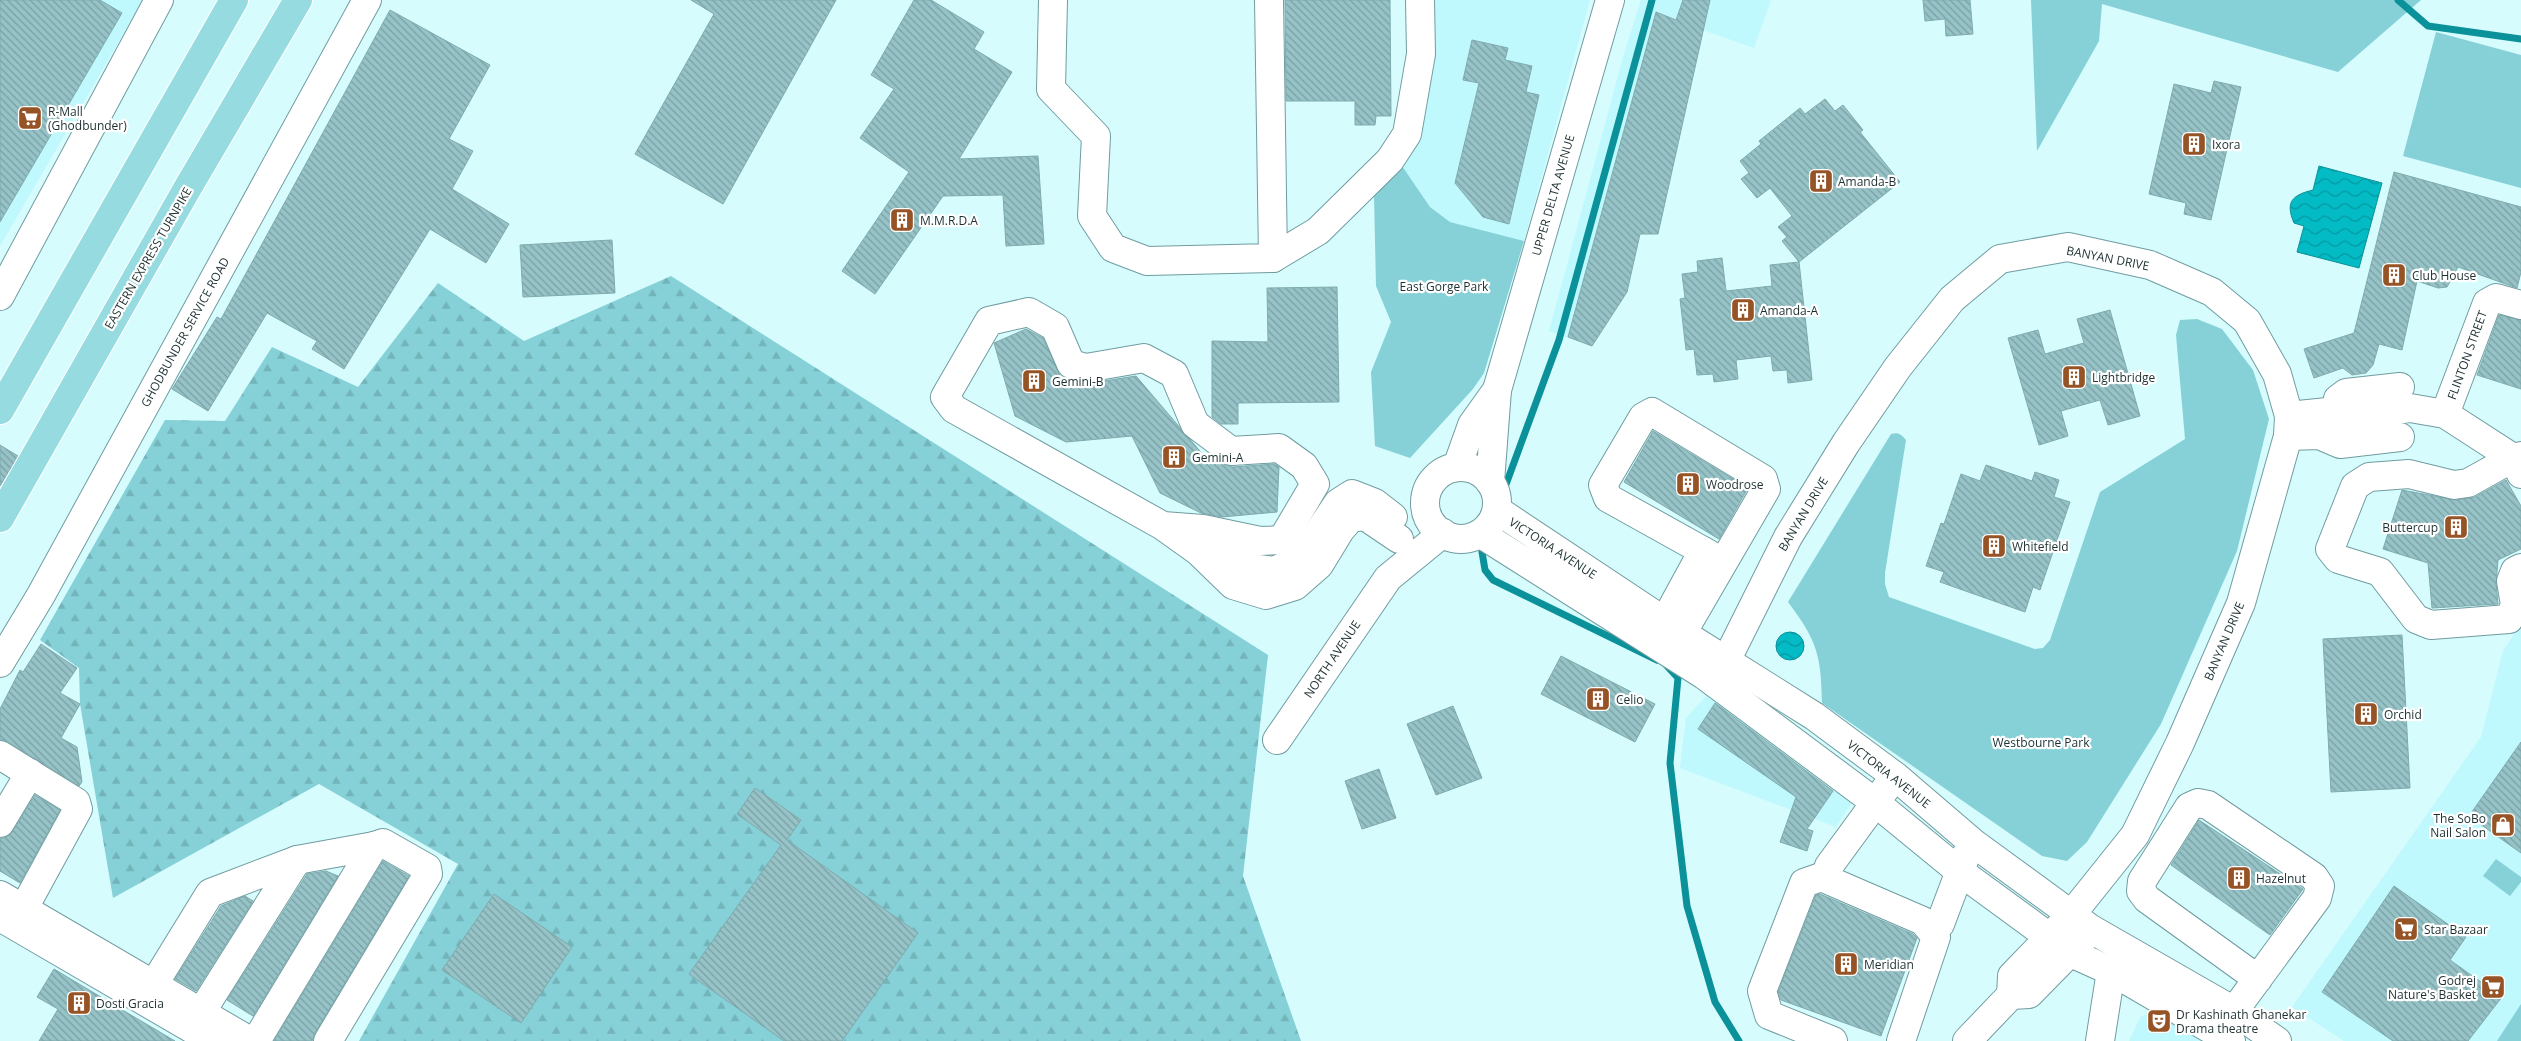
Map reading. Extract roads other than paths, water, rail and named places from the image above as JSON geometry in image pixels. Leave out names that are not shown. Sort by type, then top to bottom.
[{"type":"main road","points":[[0,410],[234,0]]},
{"type":"main road","name":"EASTERN EXPRESS TURNPIKE","points":[[0,518],[182,198],[298,0]]},
{"type":"street","points":[[0,296],[159,0]]},
{"type":"street","name":"GHODBUNDER SERVICE ROAD","points":[[0,663],[41,595],[367,0]]},
{"type":"street","points":[[1054,0],[1051,89],[1096,136],[1092,216],[1112,248],[1147,261],[1273,258],[1318,231],[1390,160],[1407,134],[1421,54],[1420,0]]},
{"type":"street","points":[[1269,0],[1273,258]]},
{"type":"street","name":"UPPER DELTA AVENUE","points":[[1490,482],[1497,390],[1610,0]]},
{"type":"street","name":"BANYAN DRIVE","points":[[1721,672],[1788,537],[1846,443],[1898,367],[1952,299],[2000,258],[2068,247],[2150,265],[2212,292],[2246,321],[2277,374],[2288,426],[2241,603],[2180,744],[2135,835],[2081,922],[2061,946],[2012,976],[2012,994],[1967,1041]]},
{"type":"street","name":"FLINTON STREET","points":[[2445,414],[2487,303],[2496,298],[2521,305]]},
{"type":"street","points":[[1163,526],[1203,529],[1260,541],[1282,540],[1315,484],[1304,466],[1279,448],[1231,451],[1195,424],[1174,374],[1144,358],[1086,368],[1071,364],[1055,327],[1029,312],[989,321],[945,397],[954,409],[1163,526],[1198,551],[1258,569],[1275,571],[1302,557],[1338,519],[1365,516],[1403,534]]},
{"type":"street","points":[[2340,444],[2338,399],[2346,393],[2400,387]]},
{"type":"street","name":"UPPER DELTA AVENUE","points":[[1457,467],[1472,425],[1497,390]]},
{"type":"street","name":"FLINTON STREET","points":[[2288,426],[2337,410],[2350,416],[2410,408],[2445,414],[2518,463]]},
{"type":"street","points":[[1667,638],[1713,556],[1766,489],[1763,479],[1652,412],[1643,417],[1604,485],[1608,498],[1713,556]]},
{"type":"street","points":[[2288,426],[2319,435],[2340,444],[2400,437]]},
{"type":"street","name":"FLINTON STREET","points":[[2518,463],[2468,484],[2454,485],[2408,474],[2369,477],[2355,486],[2330,549],[2338,558],[2380,572],[2416,619],[2430,624],[2508,619],[2515,606],[2510,581],[2514,571],[2521,568]]},
{"type":"street","points":[[1457,467],[1476,470],[1490,482],[1495,491],[1497,510],[1493,520],[1481,534],[1459,539],[1443,533],[1433,525],[1426,508],[1426,498],[1433,481],[1448,470],[1457,467]]},
{"type":"street","points":[[1338,519],[1338,503],[1344,489],[1375,503],[1403,534]]},
{"type":"street","points":[[1388,578],[1392,547],[1426,508]]},
{"type":"street","name":"VICTORIA AVENUE","points":[[1497,510],[1588,587]]},
{"type":"street","points":[[1388,578],[1443,533]]},
{"type":"street","name":"VICTORIA AVENUE","points":[[1481,534],[1588,587],[1721,672],[1814,716],[1895,776],[1972,842],[2081,922],[2234,1011],[2277,1041]]},
{"type":"street","name":"NORTH AVENUE","points":[[1277,740],[1388,578]]},
{"type":"street","name":"VICTORIA AVENUE","points":[[1721,672],[1795,743],[1876,803],[1958,871],[2061,946],[2111,971],[2231,1041]]},
{"type":"street","points":[[1795,743],[1814,716]]},
{"type":"street","points":[[0,755],[76,802],[78,809],[12,912]]},
{"type":"street","points":[[0,823],[30,773]]},
{"type":"street","points":[[1830,866],[1895,776]]},
{"type":"street","points":[[2234,1011],[2258,979],[2317,898],[2320,886],[2314,877],[2208,805],[2198,803],[2189,807],[2142,881],[2141,891],[2148,899],[2258,979]]},
{"type":"street","points":[[1940,924],[1958,871],[1972,842]]},
{"type":"street","points":[[154,984],[210,893],[297,860],[383,843],[427,868],[428,874],[328,1041]]},
{"type":"street","points":[[256,1041],[374,846]]},
{"type":"street","points":[[202,1011],[297,860]]},
{"type":"street","points":[[1833,1041],[1769,1015],[1762,991],[1804,883],[1821,877],[1922,921],[1936,937],[1901,1041]]},
{"type":"street","points":[[0,895],[12,912],[213,1041]]},
{"type":"street","points":[[12,912],[154,984],[250,1041]]},
{"type":"street","points":[[2100,1041],[2111,971]]},
{"type":"water","points":[[2319,166],[2382,183],[2359,268],[2297,252],[2304,226],[2294,223],[2290,210],[2292,200],[2300,194],[2313,190]]},
{"type":"water","points":[[1790,632],[1800,636],[1804,646],[1800,656],[1790,660],[1780,656],[1776,646],[1780,636]]},
{"type":"waterway","points":[[1505,487],[1559,340],[1652,0]]},
{"type":"waterway","points":[[2398,0],[2428,26],[2521,39]]},
{"type":"waterway","points":[[1482,552],[1485,570],[1493,580],[1657,660]]},
{"type":"waterway","points":[[1666,665],[1678,678],[1670,763],[1687,906],[1715,1002],[1739,1041]]},
{"type":"place","name":"R-Mall (Ghodbunder)","points":[[30,118]]},
{"type":"place","name":"Ixora","points":[[2194,144]]},
{"type":"place","name":"Amanda-B","points":[[1821,181]]},
{"type":"place","name":"M.M.R.D.A","points":[[902,220]]},
{"type":"place","name":"Club House","points":[[2394,275]]},
{"type":"place","name":"Amanda-A","points":[[1743,310]]},
{"type":"place","name":"Lightbridge","points":[[2074,377]]},
{"type":"place","name":"Gemini-B","points":[[1034,381]]},
{"type":"place","name":"Gemini-A","points":[[1174,457]]},
{"type":"place","name":"Woodrose","points":[[1688,484]]},
{"type":"place","name":"Buttercup","points":[[2456,527]]},
{"type":"place","name":"Whitefield","points":[[1994,546]]},
{"type":"place","name":"Celio","points":[[1598,699]]},
{"type":"place","name":"Orchid","points":[[2366,714]]},
{"type":"place","name":"The SoBo Nail Salon","points":[[2503,825]]},
{"type":"place","name":"Hazelnut","points":[[2239,878]]},
{"type":"place","name":"Star Bazaar","points":[[2406,929]]},
{"type":"place","name":"Meridian","points":[[1846,964]]},
{"type":"place","name":"Godrej Nature's Basket","points":[[2493,987]]},
{"type":"place","name":"Dosti Gracia","points":[[79,1003]]},
{"type":"place","name":"Dr Kashinath Ghanekar Drama theatre","points":[[2159,1021]]},
{"type":"park label","name":"East Gorge Park","points":[[1444,286]]},
{"type":"park label","name":"Westbourne Park","points":[[2041,742]]}]
